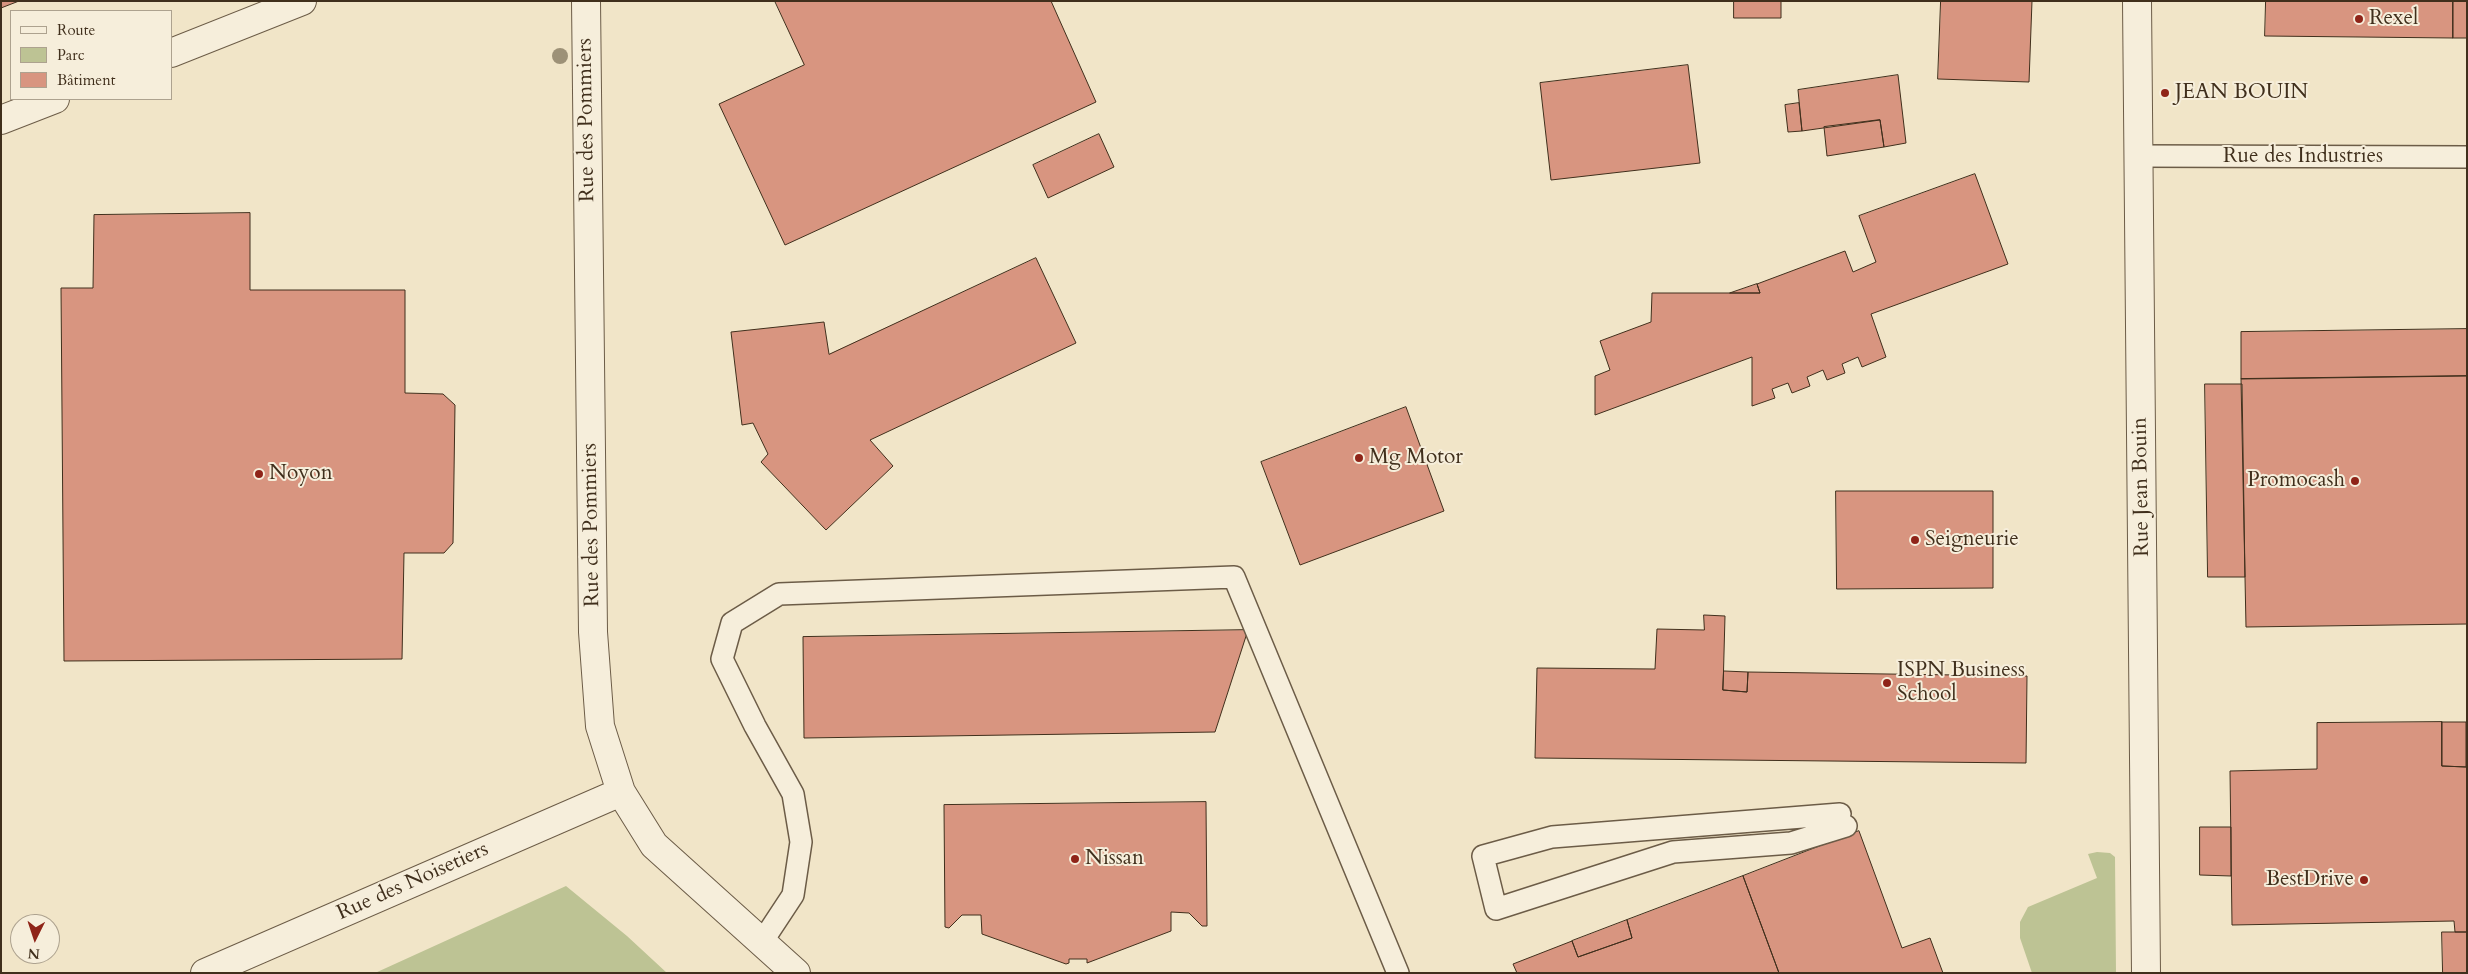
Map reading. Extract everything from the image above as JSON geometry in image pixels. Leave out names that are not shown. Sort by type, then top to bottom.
[{"type":"street","points":[[172,53],[302,1]]},
{"type":"street","name":"Rue des Pommiers","points":[[586,1],[593,632],[600,726],[621,792],[654,845],[796,973]]},
{"type":"street","name":"Rue Jean Bouin","points":[[2137,1],[2146,973]]},
{"type":"street","points":[[1,120],[52,100]]},
{"type":"street","name":"Rue des Noisetiers","points":[[205,973],[621,792]]},
{"type":"lane","name":"Rue des Industries","points":[[2139,156],[2467,157]]},
{"type":"lane","points":[[762,942],[794,896],[801,842],[793,794],[755,726],[722,659],[732,624],[779,594],[1234,577],[1398,973]]},
{"type":"lane","points":[[1843,820],[1791,843],[1673,852],[1496,909],[1483,856],[1552,837],[1843,820]]},
{"type":"green space","points":[[2097,852],[2110,853],[2115,857],[2116,973],[2032,973],[2020,938],[2020,922],[2028,907],[2097,878],[2088,854]]},
{"type":"green space","points":[[566,886],[627,936],[667,973],[375,973]]},
{"type":"building","points":[[1,1],[19,1],[1,8]]},
{"type":"building","points":[[775,1],[1051,1],[1096,102],[785,245],[719,104],[804,65]]},
{"type":"building","points":[[1734,1],[1781,1],[1781,18],[1734,18]]},
{"type":"building","points":[[1941,1],[2032,1],[2029,82],[1938,79]]},
{"type":"building","name":"Rexel","points":[[2266,1],[2453,1],[2453,38],[2265,36]]},
{"type":"building","points":[[2453,1],[2467,1],[2467,38],[2453,38]]},
{"type":"building","points":[[1688,65],[1700,163],[1551,180],[1540,83]]},
{"type":"building","points":[[1898,75],[1906,143],[1884,147],[1880,120],[1802,131],[1798,90]]},
{"type":"building","points":[[1799,103],[1802,131],[1788,132],[1785,105]]},
{"type":"building","points":[[1880,120],[1884,147],[1827,156],[1824,127]]},
{"type":"building","points":[[1099,134],[1114,167],[1048,198],[1033,165]]},
{"type":"building","points":[[1975,174],[2008,264],[1871,314],[1886,357],[1862,367],[1858,357],[1842,364],[1845,373],[1827,380],[1823,370],[1807,377],[1810,386],[1792,393],[1788,383],[1772,389],[1775,398],[1752,406],[1752,357],[1595,415],[1595,376],[1610,370],[1600,341],[1651,322],[1652,293],[1760,293],[1757,284],[1845,251],[1853,272],[1876,262],[1859,216]]},
{"type":"building","name":"Noyon","points":[[250,213],[250,290],[405,290],[405,393],[443,394],[455,405],[453,543],[444,553],[404,553],[402,659],[64,661],[61,288],[93,288],[94,215]]},
{"type":"building","points":[[1036,258],[1076,343],[870,440],[893,466],[826,530],[761,462],[768,454],[753,423],[742,425],[731,332],[824,322],[829,354]]},
{"type":"building","points":[[1757,284],[1760,293],[1730,293]]},
{"type":"building","points":[[2467,329],[2467,376],[2241,379],[2241,332]]},
{"type":"building","name":"Promocash","points":[[2467,376],[2467,624],[2246,627],[2241,379]]},
{"type":"building","points":[[2205,384],[2242,384],[2245,577],[2208,577]]},
{"type":"building","points":[[1406,407],[1444,511],[1300,565],[1261,462]]},
{"type":"building","name":"Seigneurie","points":[[1836,491],[1993,491],[1993,588],[1837,589]]},
{"type":"building","name":"ISPN Business School","points":[[1704,615],[1725,616],[1723,690],[1747,692],[1748,672],[2027,676],[2026,763],[1535,758],[1537,668],[1655,669],[1657,629],[1704,630]]},
{"type":"building","points":[[1248,630],[1215,732],[804,738],[803,637]]},
{"type":"building","points":[[1724,671],[1748,672],[1747,692],[1723,690]]},
{"type":"building","points":[[2442,722],[2466,722],[2466,767],[2442,766]]},
{"type":"building","points":[[2442,722],[2442,766],[2467,767],[2467,932],[2455,932],[2454,921],[2232,925],[2230,771],[2317,769],[2317,723]]},
{"type":"building","name":"Nissan","points":[[1206,802],[1207,926],[1202,926],[1189,913],[1171,912],[1171,931],[1087,963],[1087,959],[1069,959],[1069,963],[1066,964],[982,934],[981,915],[962,915],[949,928],[945,927],[944,805]]},
{"type":"building","points":[[2200,827],[2231,827],[2231,876],[2200,875]]},
{"type":"building","points":[[1859,831],[1902,948],[1930,938],[1943,973],[1779,973],[1743,876]]},
{"type":"building","points":[[1743,876],[1779,973],[1517,973],[1513,964],[1572,941],[1578,957],[1632,938],[1627,920]]},
{"type":"building","points":[[1627,920],[1632,938],[1578,957],[1572,941]]},
{"type":"building","points":[[2442,932],[2467,932],[2467,973],[2443,973]]},
{"type":"place","name":"Rexel","points":[[2359,19]]},
{"type":"place","name":"JEAN BOUIN","points":[[2165,93]]},
{"type":"place","name":"Mg Motor","points":[[1359,458]]},
{"type":"place","name":"Noyon","points":[[259,474]]},
{"type":"place","name":"Promocash","points":[[2355,481]]},
{"type":"place","name":"Seigneurie","points":[[1915,540]]},
{"type":"place","name":"ISPN Business School","points":[[1887,683]]},
{"type":"place","name":"Nissan","points":[[1075,859]]},
{"type":"place","name":"BestDrive","points":[[2364,880]]}]
